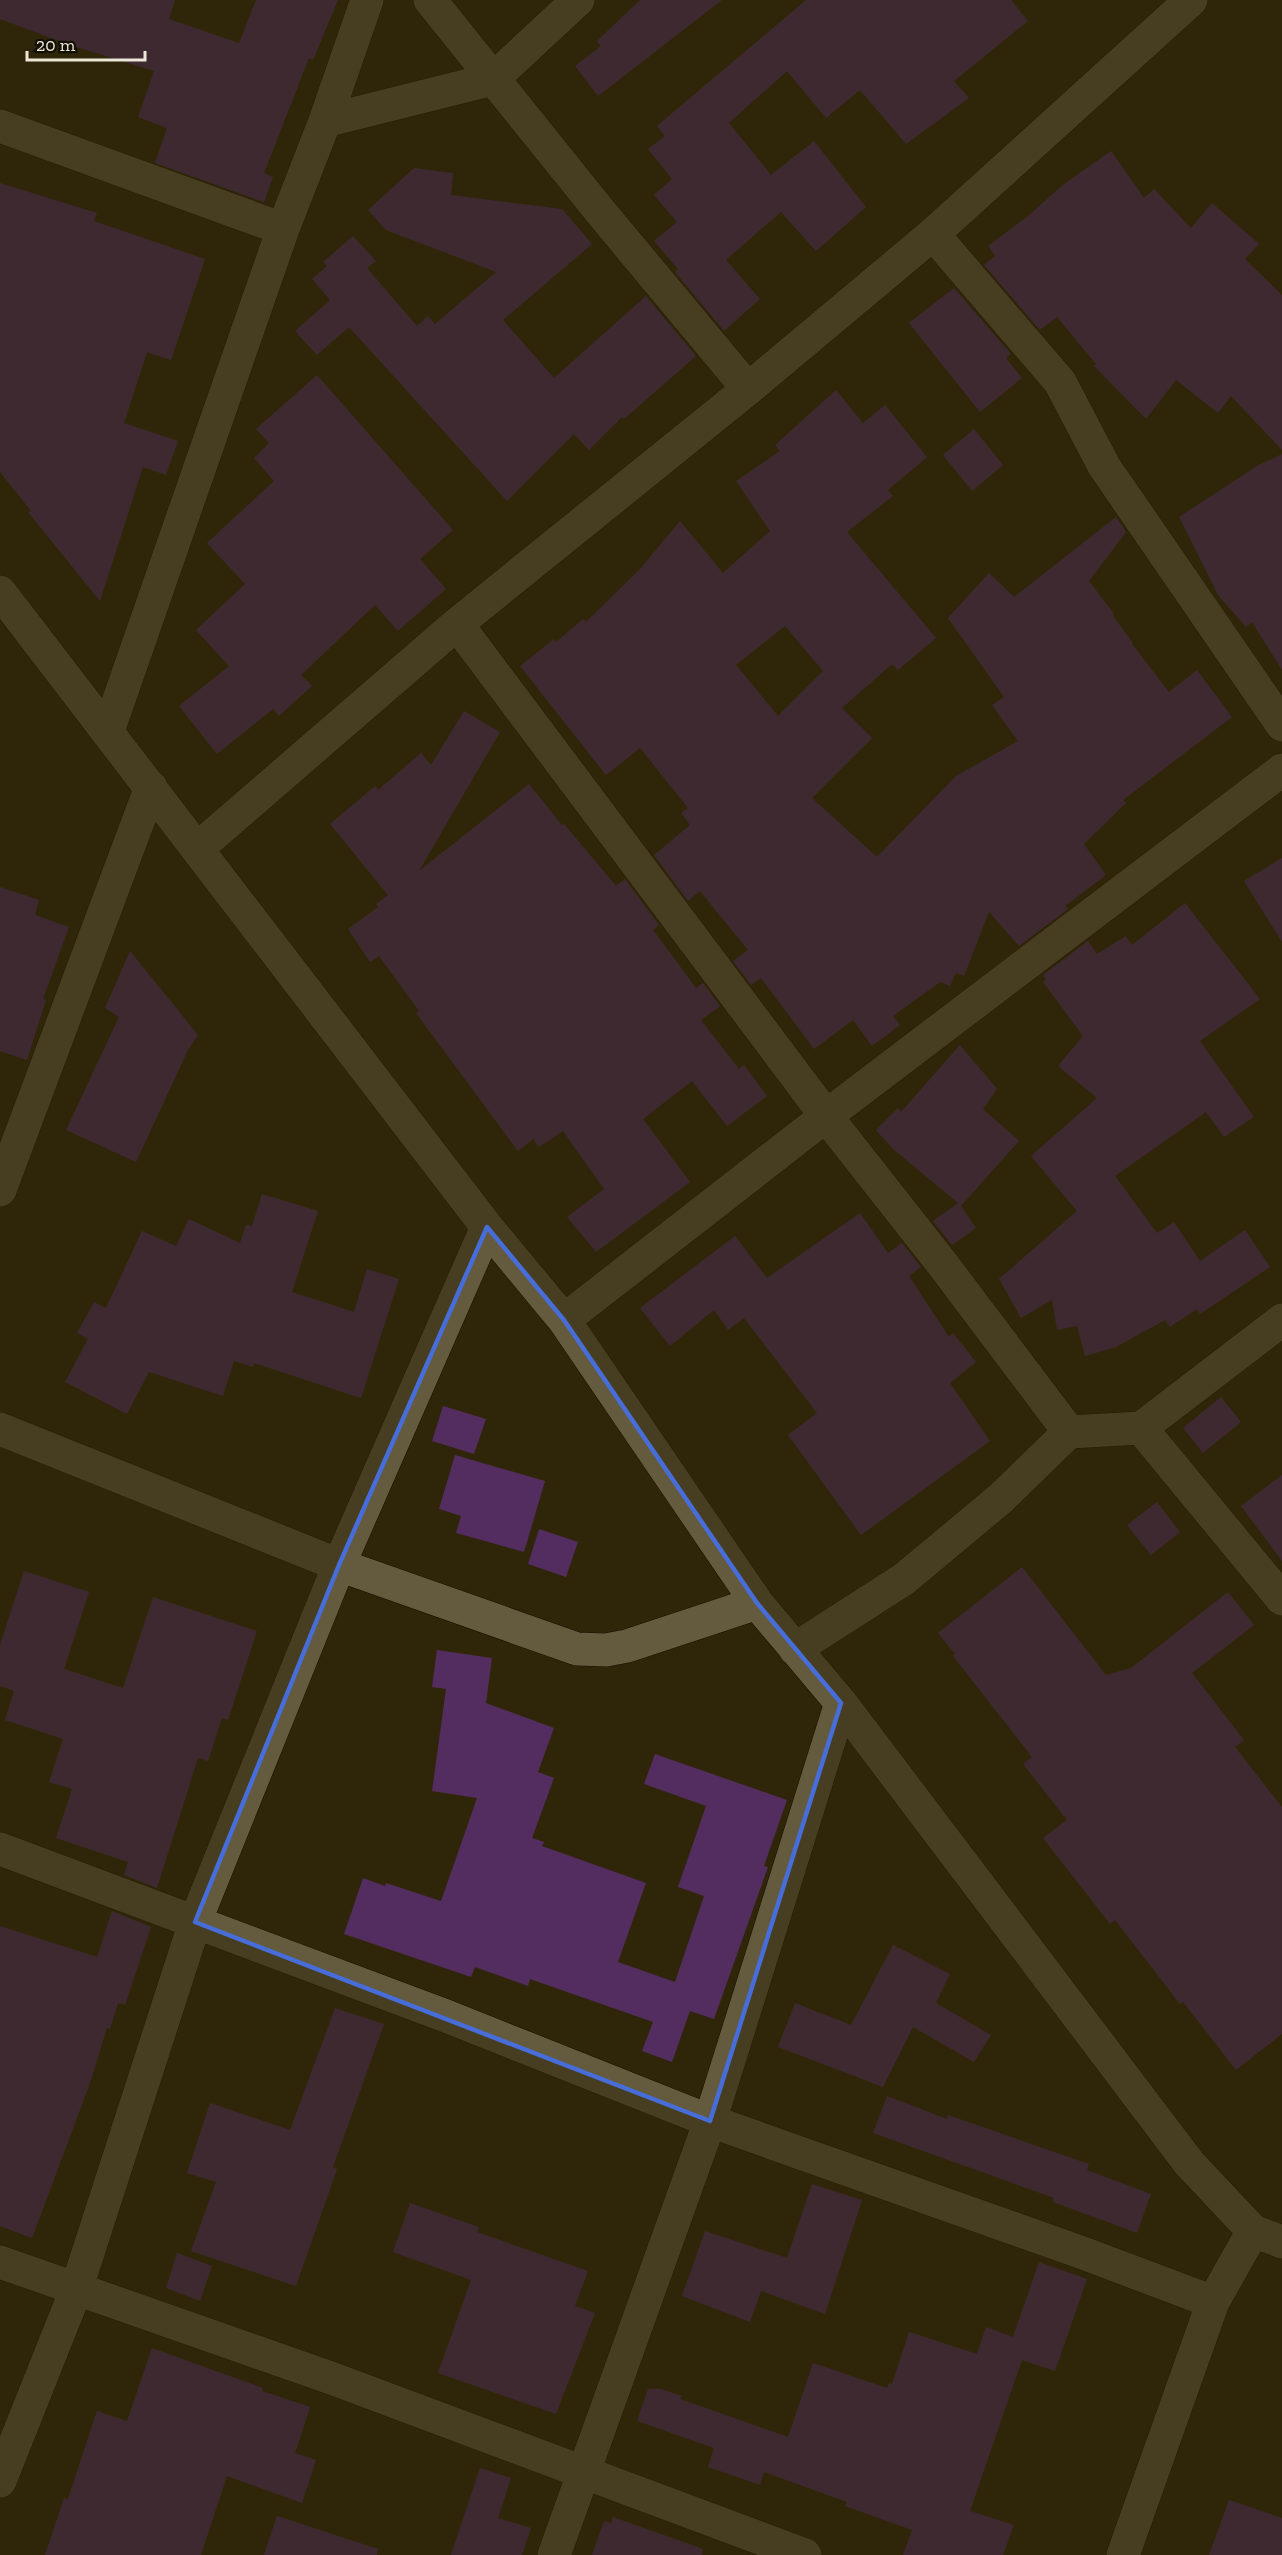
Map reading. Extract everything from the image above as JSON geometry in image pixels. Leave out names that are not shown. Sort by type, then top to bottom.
[{"type":"street","points":[[108,731],[283,229],[325,121],[367,0]]},
{"type":"street","points":[[430,0],[748,389]]},
{"type":"street","points":[[325,121],[493,79],[578,0]]},
{"type":"street","points":[[198,848],[457,624],[748,389],[933,234],[1191,0]]},
{"type":"street","points":[[0,126],[283,229]]},
{"type":"street","points":[[933,234],[1060,382],[1104,466],[1282,726]]},
{"type":"street","points":[[0,592],[488,1227],[564,1320],[757,1603],[841,1703],[1189,2163],[1268,2236],[1213,2302],[1123,2555]]},
{"type":"street","points":[[457,624],[826,1116],[944,1266],[1069,1432]]},
{"type":"street","points":[[564,1320],[826,1116],[1282,770]]},
{"type":"street","points":[[0,1190],[22,1125],[151,787]]},
{"type":"street","points":[[0,2481],[76,2290],[195,1922],[339,1565],[488,1227]]},
{"type":"street","points":[[795,1649],[904,1579],[1000,1499],[1069,1432],[1141,1428],[1282,1320]]},
{"type":"street","points":[[1141,1428],[1282,1599]]},
{"type":"street","points":[[0,1430],[339,1565],[577,1649],[606,1650],[627,1646],[757,1603]]},
{"type":"street","points":[[554,2555],[710,2121],[841,1703]]},
{"type":"street","points":[[0,1849],[446,2016],[710,2121],[1071,2248],[1213,2302]]},
{"type":"street","points":[[0,2262],[331,2378],[805,2555]]},
{"type":"highlighted area","points":[[487,1227],[564,1320],[757,1603],[841,1703],[710,2121],[195,1922],[339,1565]]},
{"type":"building","points":[[0,0],[175,0],[169,19],[239,43],[256,0],[338,0],[313,60],[309,58],[264,173],[273,177],[264,202],[155,163],[167,128],[138,117],[154,71],[70,45],[0,19]]},
{"type":"building","points":[[640,0],[722,0],[598,96],[575,66],[601,46],[597,41]]},
{"type":"building","points":[[806,0],[1011,0],[1028,21],[954,81],[969,98],[906,144],[860,90],[826,118],[787,71],[729,123],[771,175],[814,141],[866,207],[816,251],[781,212],[726,260],[760,299],[724,331],[675,272],[678,269],[654,241],[677,222],[654,195],[672,179],[648,149],[665,136],[657,126]]},
{"type":"building","points":[[1111,151],[1144,198],[1154,189],[1191,228],[1212,203],[1259,244],[1245,259],[1282,295],[1282,450],[1231,396],[1218,413],[1176,380],[1146,419],[1094,366],[1096,364],[1057,317],[1040,330],[984,265],[995,256],[988,246],[1028,216],[1064,184]]},
{"type":"building","points":[[414,168],[453,173],[451,195],[562,209],[592,244],[503,320],[554,378],[646,296],[696,356],[624,419],[622,417],[589,450],[574,434],[507,501],[349,327],[317,355],[295,331],[330,300],[312,279],[327,266],[323,262],[353,236],[376,261],[367,268],[417,326],[428,316],[435,324],[496,272],[386,230],[368,210]]},
{"type":"building","points":[[0,183],[97,213],[94,221],[205,259],[171,360],[147,352],[124,423],[178,441],[166,475],[143,467],[100,601],[28,512],[31,511],[0,472]]},
{"type":"building","points":[[954,288],[1011,354],[1006,358],[1022,378],[980,412],[909,323]]},
{"type":"building","points":[[317,375],[453,530],[420,559],[446,589],[398,631],[375,605],[301,675],[312,686],[279,716],[273,709],[217,754],[179,706],[229,666],[196,630],[245,584],[207,543],[274,481],[254,458],[269,443],[256,429]]},
{"type":"building","points":[[836,390],[863,423],[885,405],[927,457],[888,490],[893,496],[847,532],[936,638],[898,670],[892,664],[842,708],[872,738],[812,798],[877,857],[956,776],[1018,741],[992,705],[1004,697],[948,618],[989,573],[1014,597],[1116,517],[1126,532],[1089,581],[1114,614],[1113,616],[1132,644],[1169,692],[1197,670],[1232,717],[1123,800],[1126,803],[1084,844],[1106,875],[1065,906],[1068,909],[1019,946],[989,912],[964,976],[956,973],[950,986],[940,982],[893,1016],[900,1025],[872,1046],[853,1020],[814,1049],[761,978],[751,985],[733,961],[748,950],[700,891],[688,901],[654,855],[690,825],[681,813],[688,808],[640,748],[606,775],[520,666],[554,639],[556,642],[583,619],[586,622],[640,569],[680,521],[723,573],[770,531],[736,481],[780,451],[775,445]],"holes":[[[785,626],[823,671],[778,716],[736,665]]]},
{"type":"building","points":[[974,429],[1003,465],[972,491],[943,455]]},
{"type":"building","points":[[1282,454],[1282,670],[1252,622],[1246,627],[1218,595],[1179,517],[1257,466]]},
{"type":"building","points":[[464,711],[500,732],[419,871],[529,784],[616,886],[625,879],[659,925],[653,930],[696,988],[703,983],[720,1006],[701,1020],[739,1069],[744,1065],[767,1096],[727,1126],[692,1081],[643,1119],[690,1182],[596,1252],[567,1217],[604,1189],[563,1131],[539,1147],[533,1139],[518,1151],[416,1013],[419,1011],[379,956],[370,962],[348,929],[378,907],[376,904],[388,895],[330,824],[375,786],[378,790],[421,753],[431,765]]},
{"type":"building","points":[[1282,858],[1282,942],[1244,881]]},
{"type":"building","points":[[0,887],[39,900],[35,915],[69,927],[43,999],[46,1000],[27,1060],[0,1051]]},
{"type":"building","points":[[1185,903],[1260,999],[1200,1041],[1254,1117],[1224,1137],[1206,1112],[1115,1176],[1157,1233],[1174,1222],[1200,1261],[1245,1230],[1270,1267],[1200,1314],[1197,1309],[1170,1327],[1165,1320],[1116,1347],[1085,1356],[1077,1326],[1057,1330],[1052,1300],[1021,1318],[999,1279],[1077,1211],[1031,1156],[1097,1098],[1058,1066],[1083,1036],[1043,982],[1046,979],[1043,975],[1088,941],[1097,954],[1126,936],[1132,945]]},
{"type":"building","points":[[130,951],[198,1035],[188,1050],[136,1162],[66,1130],[119,1017],[105,1008]]},
{"type":"building","points":[[960,1045],[997,1089],[983,1109],[1019,1141],[961,1206],[976,1228],[952,1245],[933,1221],[958,1203],[893,1149],[876,1130],[898,1108],[901,1112]]},
{"type":"building","points":[[262,1194],[318,1211],[292,1292],[354,1312],[367,1269],[399,1279],[361,1398],[254,1363],[253,1367],[234,1361],[223,1396],[149,1372],[127,1414],[65,1382],[88,1339],[77,1333],[94,1302],[106,1308],[142,1231],[176,1246],[189,1219],[240,1243],[246,1225],[252,1226]]},
{"type":"building","points":[[860,1213],[888,1253],[902,1243],[921,1267],[909,1276],[949,1337],[953,1333],[976,1362],[950,1383],[990,1441],[861,1535],[788,1435],[817,1413],[744,1318],[728,1330],[714,1310],[670,1346],[640,1308],[735,1236],[767,1278]]},
{"type":"building","points":[[1221,1397],[1241,1422],[1203,1453],[1183,1428]]},
{"type":"building","points":[[443,1406],[486,1419],[474,1454],[432,1441]]},
{"type":"building","points":[[455,1455],[545,1481],[524,1552],[456,1533],[461,1516],[439,1509]]},
{"type":"building","points":[[1282,1475],[1282,1561],[1241,1506]]},
{"type":"building","points":[[1157,1502],[1180,1532],[1151,1555],[1127,1525]]},
{"type":"building","points":[[539,1529],[578,1542],[566,1577],[528,1564]]},
{"type":"building","points":[[1022,1567],[1106,1675],[1131,1668],[1228,1592],[1254,1625],[1192,1673],[1244,1740],[1235,1747],[1282,1807],[1282,2034],[1236,2070],[1183,2002],[1180,2004],[1115,1920],[1110,1924],[1043,1838],[1067,1820],[1023,1764],[1032,1757],[953,1656],[955,1654],[938,1633]]},
{"type":"building","points":[[24,1571],[89,1592],[64,1669],[123,1688],[153,1597],[257,1631],[228,1720],[222,1718],[208,1761],[198,1758],[157,1888],[124,1875],[128,1862],[56,1838],[72,1789],[49,1782],[63,1739],[5,1720],[14,1691],[0,1686],[0,1645]]},
{"type":"building","points":[[437,1650],[492,1658],[486,1703],[554,1728],[538,1772],[554,1778],[532,1838],[544,1842],[542,1846],[646,1883],[618,1962],[675,1982],[704,1896],[678,1887],[706,1806],[644,1784],[655,1754],[787,1800],[764,1866],[768,1867],[714,2019],[690,2011],[672,2062],[642,2051],[653,2022],[530,1979],[528,1986],[475,1967],[471,1977],[344,1934],[363,1878],[441,1901],[477,1798],[432,1791],[446,1689],[432,1687]]},
{"type":"building","points":[[112,1911],[151,1927],[125,2005],[118,2003],[110,2029],[107,2028],[90,2083],[32,2238],[0,2226],[0,1926],[97,1957]]},
{"type":"building","points":[[893,1945],[950,1974],[936,2003],[991,2035],[974,2062],[913,2027],[883,2087],[778,2047],[795,2003],[851,2025]]},
{"type":"building","points":[[335,2008],[384,2024],[333,2167],[337,2169],[296,2286],[191,2251],[216,2182],[187,2173],[210,2103],[290,2130]]},
{"type":"building","points":[[887,2096],[947,2119],[948,2115],[1089,2164],[1087,2170],[1151,2194],[1137,2233],[1053,2202],[1054,2198],[873,2133]]},
{"type":"building","points":[[812,2184],[862,2200],[825,2314],[761,2291],[750,2322],[682,2296],[705,2231],[787,2258]]},
{"type":"building","points":[[410,2203],[479,2227],[477,2232],[588,2271],[575,2306],[595,2313],[556,2414],[438,2373],[471,2280],[393,2252]]},
{"type":"building","points":[[177,2253],[212,2266],[200,2301],[166,2288]]},
{"type":"building","points":[[1039,2262],[1087,2279],[1055,2371],[1022,2360],[970,2511],[1014,2525],[1003,2555],[903,2555],[912,2530],[845,2506],[847,2502],[764,2472],[760,2485],[708,2467],[714,2448],[637,2421],[648,2389],[661,2389],[682,2396],[680,2399],[788,2437],[813,2363],[887,2388],[889,2383],[892,2384],[909,2332],[977,2354],[986,2327],[1013,2337]]},
{"type":"building","points":[[152,2348],[263,2388],[262,2391],[310,2407],[295,2453],[316,2460],[302,2503],[227,2476],[201,2555],[45,2555],[64,2498],[68,2499],[97,2411],[127,2421]]},
{"type":"building","points":[[480,2468],[511,2478],[498,2518],[531,2528],[522,2555],[451,2555]]},
{"type":"building","points":[[1229,2500],[1282,2518],[1282,2555],[1209,2555]]},
{"type":"building","points":[[277,2516],[378,2549],[377,2555],[264,2555]]},
{"type":"building","points":[[613,2517],[703,2549],[702,2555],[592,2555],[604,2521],[611,2523]]}]
